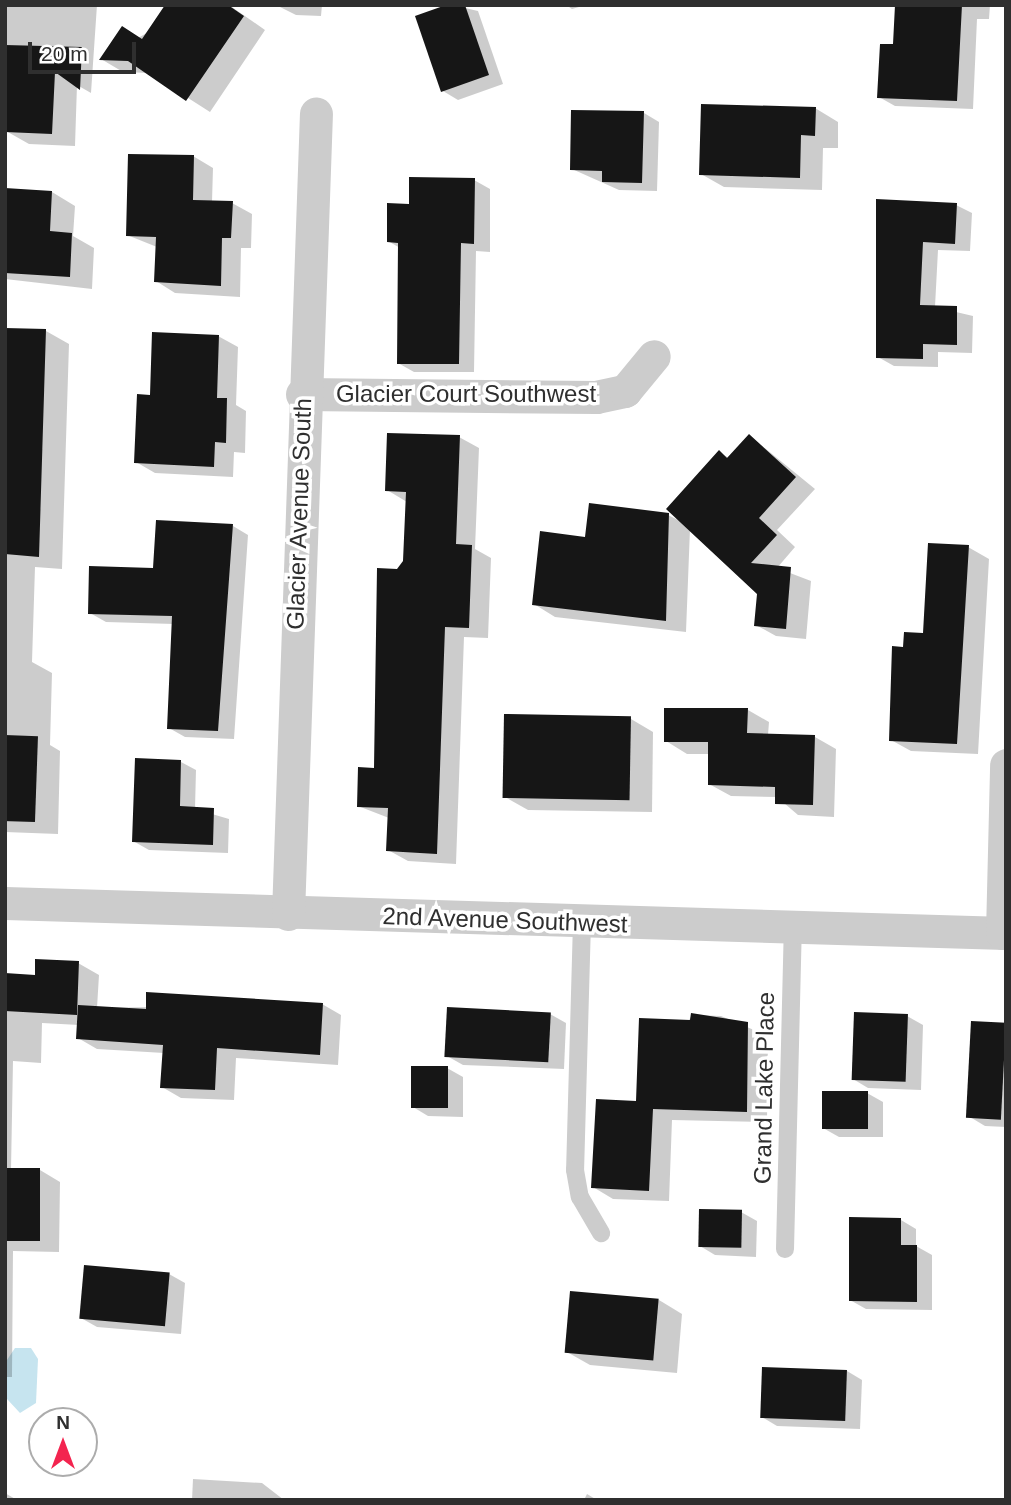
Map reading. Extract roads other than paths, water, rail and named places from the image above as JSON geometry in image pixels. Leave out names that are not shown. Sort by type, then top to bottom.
[{"type":"street","name":"Glacier Avenue South","points":[[288,914],[302,394],[316,113]]},
{"type":"street","name":"Glacier Court Southwest","points":[[302,394],[596,397],[625,391],[654,356]]},
{"type":"street","points":[[1004,933],[1006,765]]},
{"type":"street","name":"2nd Avenue Southwest","points":[[5,903],[288,914],[1004,933]]},
{"type":"lane","points":[[582,922],[575,1170],[580,1197],[601,1233]]},
{"type":"lane","name":"Grand Lake Place","points":[[785,1249],[793,928]]},
{"type":"water","points":[[15,1348],[31,1348],[38,1359],[36,1403],[20,1413],[7,1399],[7,1360]]}]
